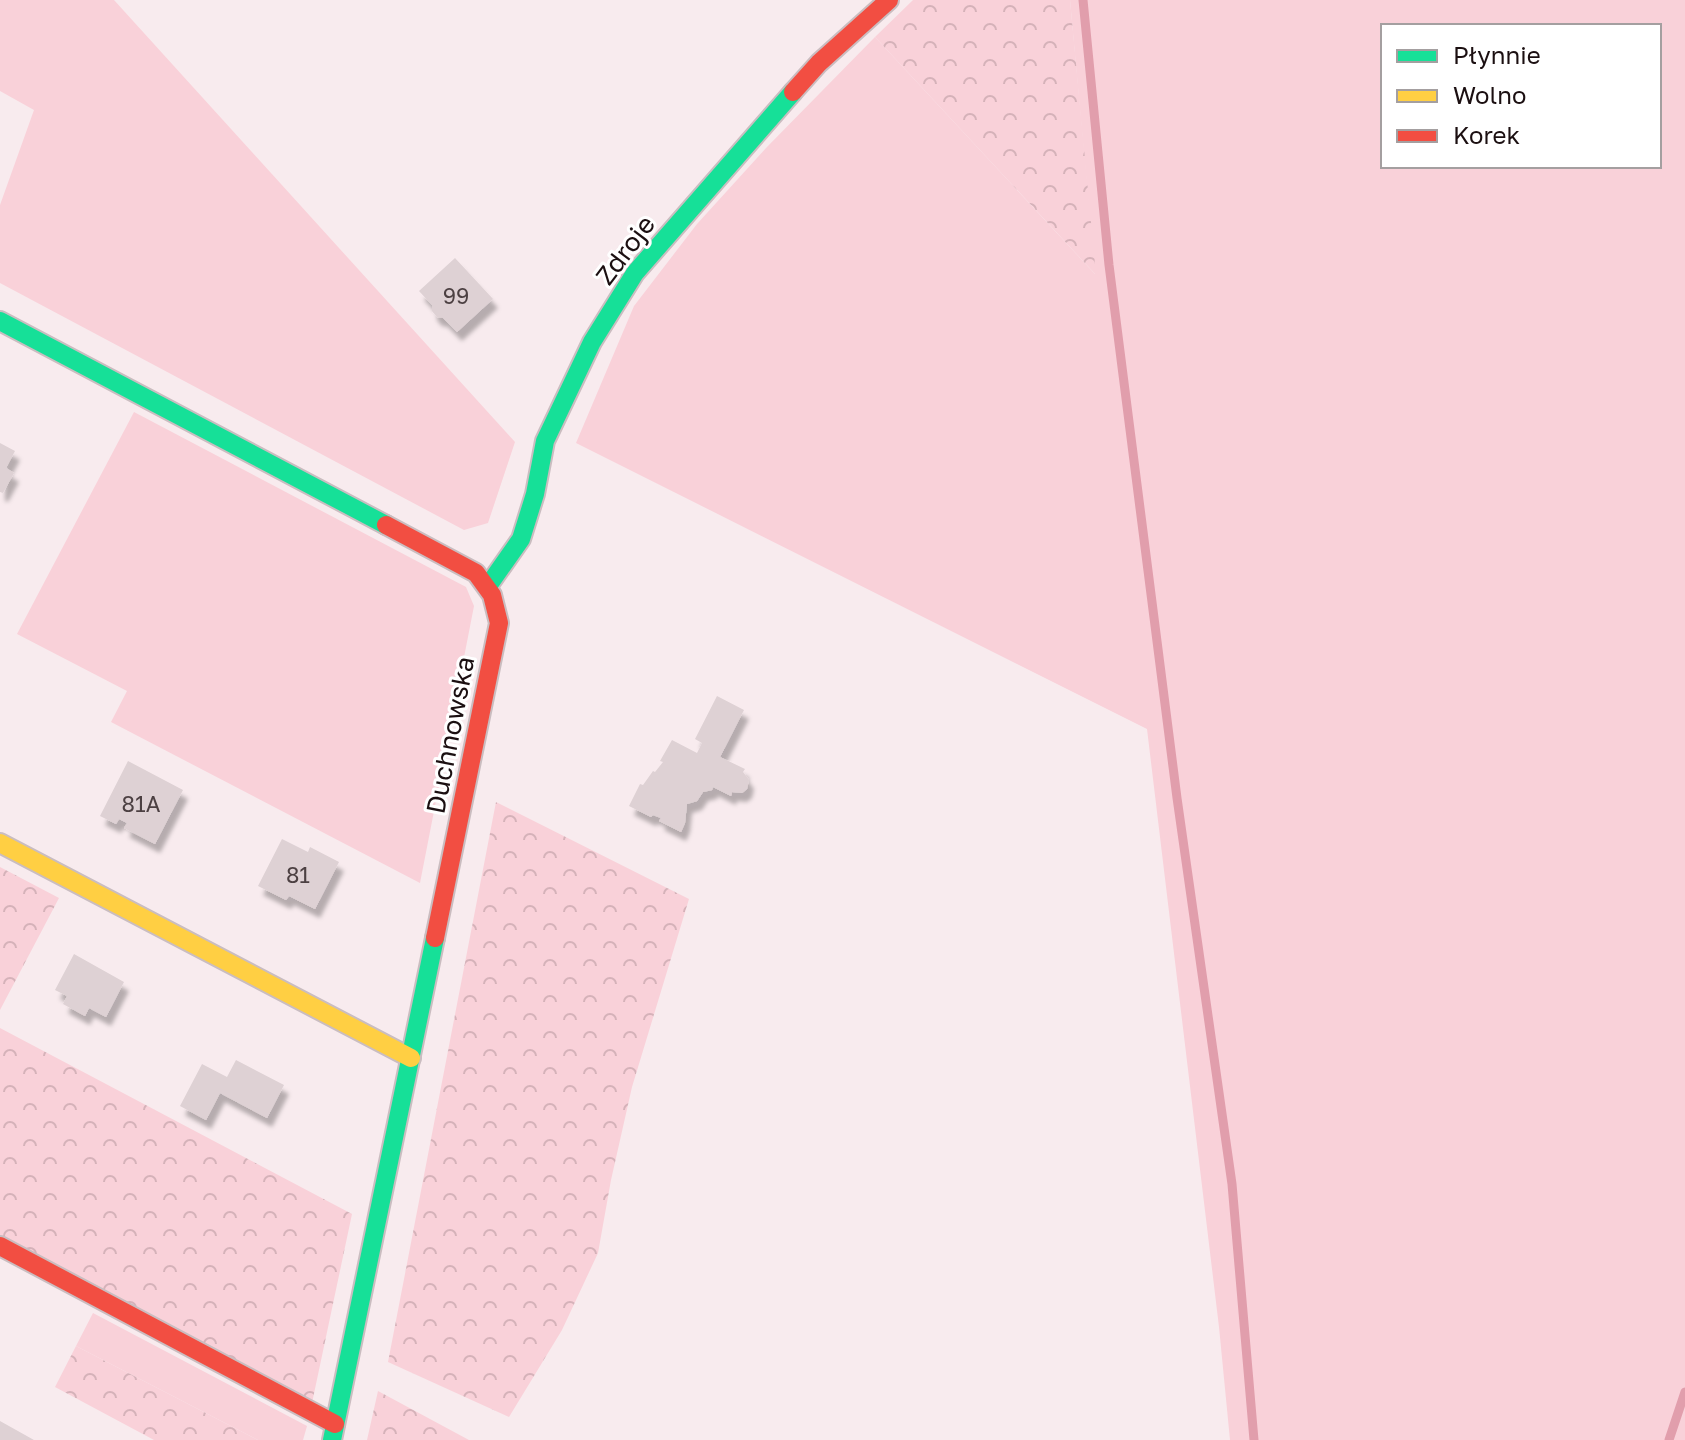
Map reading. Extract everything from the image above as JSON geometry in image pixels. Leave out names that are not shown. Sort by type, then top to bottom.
[{"type":"street","name":"Zdroje","points":[[488,586],[521,539],[535,494],[545,441],[592,342],[635,273],[819,63],[889,0]]},
{"type":"street","points":[[0,321],[476,573],[488,586]]},
{"type":"street","name":"Duchnowska","points":[[334,1432],[499,623],[497,605],[488,586]]},
{"type":"street","points":[[0,843],[411,1058]]},
{"type":"street","points":[[0,1246],[334,1432]]},
{"type":"green space","points":[[0,0],[114,0],[515,442],[488,523],[464,530],[0,283],[0,205],[34,110],[0,91]]},
{"type":"green space","points":[[913,0],[1070,0],[1096,275],[875,37]]},
{"type":"green space","points":[[1070,0],[1685,0],[1685,1440],[1230,1440],[1147,729],[576,443],[634,306],[697,224],[766,148],[875,37],[1095,274]]},
{"type":"green space","points":[[134,412],[466,587],[474,606],[420,883],[111,722],[127,691],[17,634]]},
{"type":"green space","points":[[496,802],[689,899],[632,1087],[598,1253],[562,1330],[509,1417],[388,1362]]},
{"type":"green space","points":[[0,867],[59,898],[0,1010]]},
{"type":"green space","points":[[0,1028],[352,1214],[312,1403],[0,1238]]},
{"type":"green space","points":[[93,1313],[307,1426],[303,1440],[258,1440],[76,1346]]},
{"type":"green space","points":[[76,1346],[258,1440],[154,1440],[55,1387]]},
{"type":"green space","points":[[378,1391],[469,1440],[367,1440]]},
{"type":"building","points":[[455,258],[493,299],[457,332],[443,318],[437,317],[432,305],[419,291]]},
{"type":"building","points":[[0,443],[15,451],[6,468],[14,473],[3,493],[0,492]]},
{"type":"building","points":[[717,696],[744,710],[720,757],[745,769],[743,772],[749,780],[747,789],[742,793],[732,792],[731,796],[713,787],[703,792],[697,801],[687,804],[681,832],[659,821],[661,818],[651,817],[629,806],[640,784],[643,785],[663,762],[660,761],[672,740],[697,753],[702,743],[695,739]]},
{"type":"building","points":[[128,761],[183,790],[155,844],[124,828],[127,823],[119,819],[116,824],[100,816]]},
{"type":"building","points":[[282,839],[308,852],[310,847],[339,862],[315,909],[289,896],[286,900],[258,886]]},
{"type":"building","points":[[74,954],[124,982],[106,1017],[89,1008],[85,1016],[63,1004],[67,996],[55,990]]},
{"type":"building","points":[[236,1060],[284,1085],[267,1118],[220,1093],[206,1120],[180,1106],[202,1064],[227,1077]]},
{"type":"building","points":[[0,1421],[34,1440],[0,1440]]},
{"type":"waterway","points":[[1083,0],[1109,265],[1177,798],[1232,1184],[1254,1440]]},
{"type":"waterway","points":[[1669,1440],[1685,1392]]},
{"type":"traffic: fast","points":[[488,586],[521,539],[535,494],[545,441],[592,342],[635,273],[793,92]]},
{"type":"traffic: fast","points":[[0,321],[386,525]]},
{"type":"traffic: fast","points":[[332,1440],[435,938]]},
{"type":"traffic: slow","points":[[0,843],[411,1058]]},
{"type":"traffic: jam","points":[[793,92],[819,63],[889,0]]},
{"type":"traffic: jam","points":[[386,525],[476,573],[492,595],[499,623],[435,938]]},
{"type":"traffic: jam","points":[[0,1246],[335,1424]]}]
